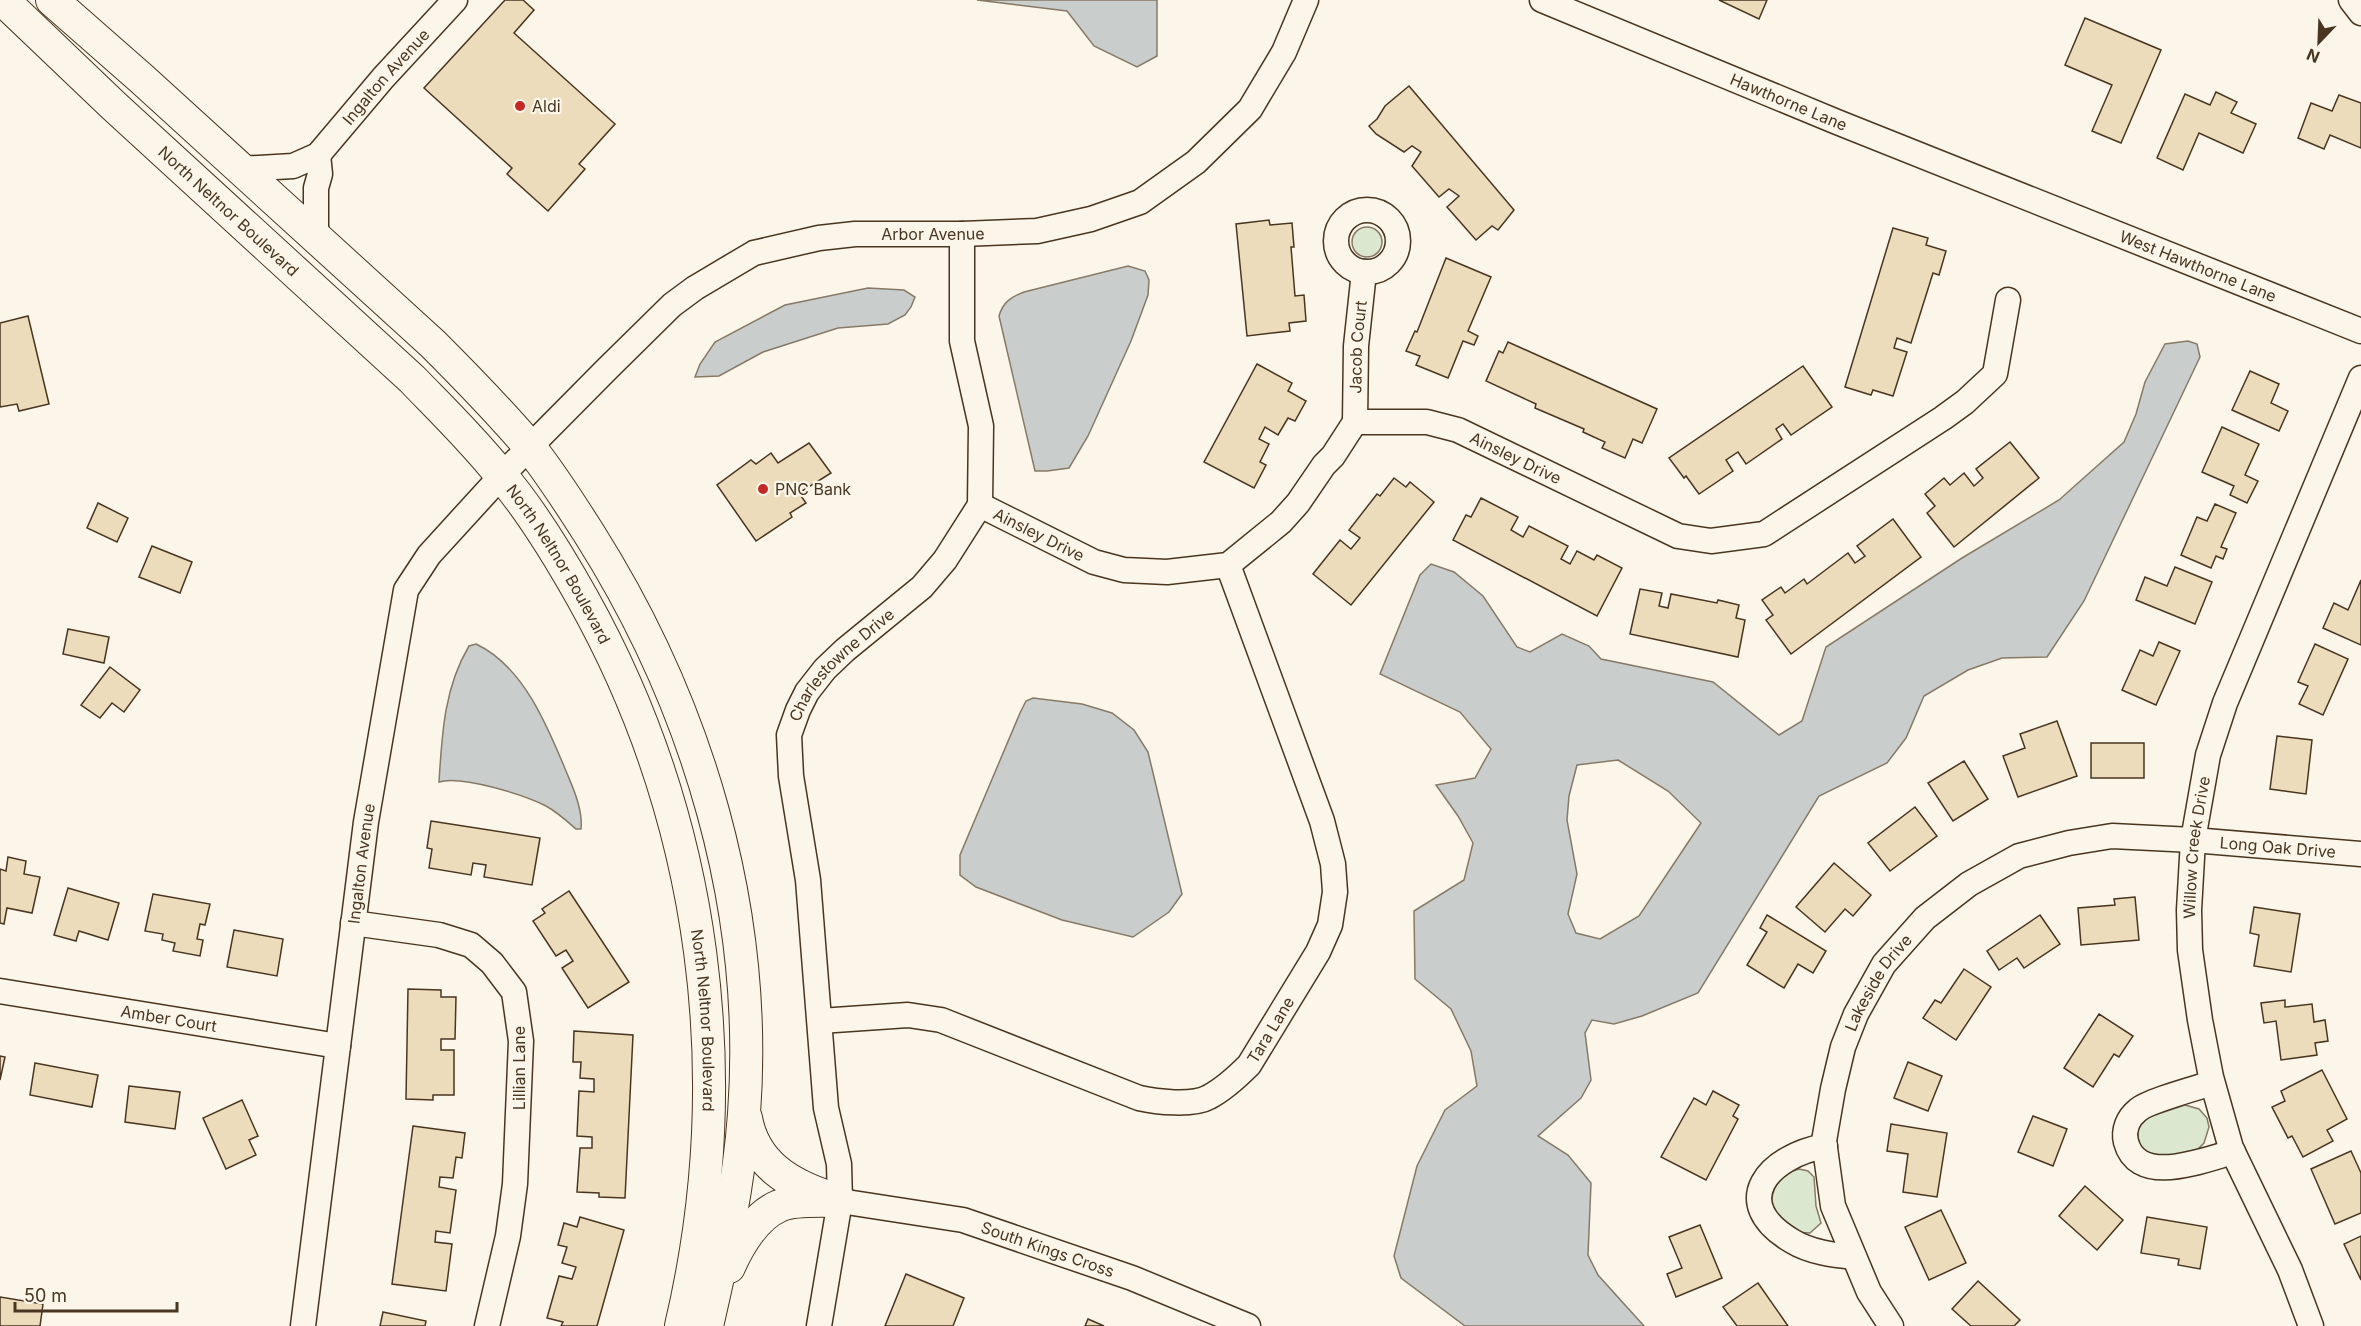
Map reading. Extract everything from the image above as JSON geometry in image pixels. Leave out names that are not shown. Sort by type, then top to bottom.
[{"type":"main road","name":"North Neltnor Boulevard","points":[[3,0],[114,106],[412,379],[502,475],[571,578],[621,673],[647,734],[668,798],[691,891],[706,1000],[709,1081],[703,1200],[681,1326]]},
{"type":"main road","points":[[52,0],[433,344],[529,447],[568,500],[616,577],[650,642],[671,688],[704,779],[725,861],[737,925],[746,1047],[744,1112],[738,1180],[710,1315]]},
{"type":"main road","points":[[744,1112],[748,1131],[762,1156],[773,1169],[803,1189],[840,1201]]},
{"type":"main road","points":[[710,1315],[733,1258],[747,1235],[763,1217],[780,1205],[840,1201]]},
{"type":"street","name":"Ingalton Avenue","points":[[240,169],[293,166],[318,155],[383,78],[454,0]]},
{"type":"street","name":"Arbor Avenue","points":[[529,447],[672,305],[695,288],[754,253],[819,238],[855,234],[1037,231],[1091,219],[1140,202],[1196,162],[1250,109],[1284,52],[1306,0]]},
{"type":"street","name":"Hawthorne Lane","points":[[1542,0],[1836,122],[2036,201]]},
{"type":"street","points":[[2350,0],[2361,14]]},
{"type":"street","points":[[316,238],[316,188],[320,174],[318,155]]},
{"type":"street","name":"West Hawthorne Lane","points":[[2036,201],[2361,331]]},
{"type":"street","points":[[962,234],[962,341],[981,426],[980,505]]},
{"type":"street","name":"Jacob Court","points":[[1355,422],[1356,346],[1364,272]]},
{"type":"street","name":"Ainsley Drive","points":[[1355,422],[1427,422],[1458,430],[1678,536],[1711,541],[1764,534],[1943,418],[1984,386],[1995,374],[2008,300]]},
{"type":"street","name":"Willow Creek Drive","points":[[2311,1326],[2290,1270],[2233,1152],[2212,1083],[2190,950],[2189,910],[2193,840],[2208,755],[2232,685],[2361,378]]},
{"type":"street","points":[[1228,565],[1281,522],[1298,503],[1355,422]]},
{"type":"street","name":"Ingalton Avenue","points":[[303,1326],[366,822],[406,590],[429,555],[529,447]]},
{"type":"street","name":"Ainsley Drive","points":[[980,505],[1094,562],[1124,570],[1167,572],[1228,565]]},
{"type":"street","name":"Charlestowne Drive","points":[[819,1326],[840,1201],[839,1164],[826,1108],[808,880],[791,776],[789,735],[807,693],[825,669],[922,587],[945,560],[980,505]]},
{"type":"street","name":"Tara Lane","points":[[820,1021],[908,1015],[941,1020],[1139,1098],[1157,1102],[1207,1099],[1236,1078],[1249,1065],[1318,952],[1330,925],[1335,892],[1333,864],[1322,821],[1228,565]]},
{"type":"street","name":"Lakeside Drive","points":[[1891,1326],[1869,1292],[1833,1206],[1825,1146],[1833,1089],[1843,1047],[1856,1014],[1884,964],[1902,942],[1933,912],[1969,884],[2019,856],[2069,843],[2112,836],[2193,840]]},
{"type":"street","name":"Long Oak Drive","points":[[2193,840],[2361,854]]},
{"type":"street","name":"Lillian Lane","points":[[353,923],[439,935],[471,945],[492,963],[514,992],[521,1041],[515,1184],[508,1236],[487,1326]]},
{"type":"street","name":"Amber Court","points":[[0,991],[338,1046]]},
{"type":"street","points":[[2212,1083],[2140,1108],[2130,1118],[2124,1130],[2126,1143],[2133,1157],[2147,1167],[2172,1167],[2233,1152]]},
{"type":"street","points":[[1825,1146],[1806,1149],[1787,1158],[1770,1171],[1760,1189],[1760,1209],[1772,1226],[1793,1242],[1824,1254],[1854,1257]]},
{"type":"street","name":"South Kings Cross","points":[[840,1201],[963,1220],[1132,1278],[1248,1326]]},
{"type":"green space","points":[[1367,227],[1378,231],[1382,242],[1378,253],[1367,257],[1356,253],[1352,242],[1356,231]]},
{"type":"green space","points":[[2185,1105],[2199,1109],[2207,1118],[2209,1127],[2204,1143],[2197,1150],[2158,1159],[2145,1155],[2138,1137],[2143,1119]]},
{"type":"green space","points":[[1799,1169],[1808,1171],[1814,1177],[1816,1206],[1821,1223],[1810,1233],[1793,1232],[1771,1207],[1773,1193],[1778,1182],[1786,1174]]},
{"type":"shaded area","points":[[977,0],[1157,0],[1157,56],[1137,67],[1094,46],[1067,11]]},
{"type":"shaded area","points":[[1128,266],[1145,271],[1149,280],[1148,295],[1131,341],[1088,436],[1069,468],[1035,471],[999,316],[1001,311],[1008,301],[1024,292]]},
{"type":"shaded area","points":[[868,288],[904,290],[915,297],[905,315],[888,324],[838,328],[763,352],[719,376],[695,377],[700,364],[715,342],[785,305]]},
{"type":"shaded area","points":[[2188,341],[2197,344],[2200,357],[2084,601],[2047,657],[2002,658],[1968,670],[1924,696],[1906,738],[1887,763],[1819,796],[1698,993],[1642,1016],[1614,1024],[1592,1020],[1585,1033],[1591,1080],[1581,1098],[1538,1136],[1568,1155],[1591,1183],[1588,1255],[1598,1275],[1644,1326],[1465,1326],[1401,1278],[1394,1256],[1417,1166],[1445,1110],[1477,1086],[1471,1051],[1451,1009],[1415,979],[1414,911],[1464,880],[1473,843],[1458,816],[1436,785],[1475,778],[1491,749],[1460,712],[1380,674],[1420,575],[1431,564],[1454,572],[1483,596],[1517,647],[1530,652],[1562,634],[1589,646],[1601,659],[1713,682],[1779,735],[1802,721],[1826,647],[1962,558],[2059,500],[2124,442],[2136,414],[2145,382],[2165,344]],"holes":[[[1618,760],[1668,791],[1701,823],[1639,916],[1600,939],[1576,933],[1568,914],[1577,874],[1567,820],[1569,796],[1577,765]]]},
{"type":"shaded area","points":[[476,644],[493,654],[507,667],[532,698],[551,735],[574,792],[579,806],[581,829],[576,829],[546,806],[509,792],[462,781],[439,782],[443,729],[449,695],[469,646]]},
{"type":"shaded area","points":[[1033,698],[1082,704],[1112,713],[1134,730],[1148,752],[1182,894],[1169,912],[1133,937],[1062,920],[976,887],[960,875],[960,855],[1020,713],[1026,701]]},
{"type":"building","name":"Aldi","points":[[505,0],[523,0],[534,10],[514,33],[615,124],[579,164],[585,169],[548,211],[507,174],[512,168],[424,88]]},
{"type":"building","points":[[1719,0],[1767,0],[1759,19]]},
{"type":"building","points":[[2085,18],[2161,50],[2121,143],[2092,131],[2112,85],[2065,65]]},
{"type":"building","points":[[1409,86],[1514,210],[1498,230],[1492,226],[1476,240],[1447,207],[1459,196],[1449,189],[1439,197],[1412,166],[1421,152],[1412,146],[1404,152],[1376,134],[1369,126],[1377,119],[1385,106]]},
{"type":"building","points":[[2216,92],[2237,102],[2231,113],[2256,124],[2243,153],[2199,133],[2183,170],[2157,158],[2185,94],[2210,105]]},
{"type":"building","points":[[2339,95],[2361,103],[2361,148],[2330,135],[2324,149],[2298,138],[2311,103],[2332,111]]},
{"type":"building","points":[[1269,220],[1270,225],[1292,223],[1294,247],[1291,247],[1295,296],[1304,295],[1306,321],[1289,323],[1290,331],[1247,336],[1236,224]]},
{"type":"building","points":[[1893,228],[1928,238],[1926,245],[1946,251],[1939,275],[1933,273],[1911,343],[1897,338],[1894,348],[1907,352],[1893,396],[1873,390],[1871,395],[1845,387]]},
{"type":"building","points":[[1446,258],[1491,277],[1468,331],[1478,336],[1474,345],[1463,341],[1448,378],[1416,365],[1420,356],[1406,351],[1415,331],[1417,332]]},
{"type":"building","points":[[28,316],[49,404],[19,411],[17,404],[0,407],[0,323]]},
{"type":"building","points":[[1508,342],[1657,409],[1642,443],[1633,439],[1625,458],[1602,448],[1605,442],[1583,432],[1584,429],[1535,408],[1536,404],[1486,381],[1499,351],[1503,353]]},
{"type":"building","points":[[1257,364],[1292,383],[1288,391],[1306,401],[1295,421],[1288,418],[1278,435],[1265,427],[1259,439],[1269,444],[1260,462],[1266,465],[1254,488],[1204,462]]},
{"type":"building","points":[[1803,366],[1832,407],[1791,435],[1783,424],[1776,429],[1782,439],[1746,464],[1738,452],[1726,460],[1733,471],[1699,494],[1669,458]]},
{"type":"building","points":[[2250,371],[2279,384],[2271,403],[2288,411],[2279,431],[2232,410]]},
{"type":"building","points":[[2222,427],[2259,444],[2245,475],[2258,481],[2247,503],[2230,495],[2234,486],[2202,472]]},
{"type":"building","points":[[2010,442],[2039,478],[1954,547],[1927,513],[1935,506],[1925,494],[1944,478],[1950,485],[1964,473],[1974,486],[1983,478],[1976,469]]},
{"type":"building","name":"PNC Bank","points":[[809,443],[831,473],[799,493],[806,503],[790,513],[792,517],[756,541],[717,485],[751,460],[756,464],[771,453],[778,463]]},
{"type":"building","points":[[1394,478],[1406,487],[1410,482],[1434,502],[1351,605],[1313,574],[1340,540],[1351,549],[1360,538],[1349,530],[1377,494],[1380,496]]},
{"type":"building","points":[[1481,498],[1518,517],[1511,530],[1523,537],[1529,526],[1568,546],[1561,559],[1570,564],[1577,551],[1594,560],[1597,555],[1622,568],[1597,616],[1453,540],[1466,515],[1471,517]]},
{"type":"building","points":[[98,503],[128,518],[117,542],[87,528]]},
{"type":"building","points":[[2215,504],[2236,513],[2221,547],[2227,549],[2223,559],[2216,556],[2211,568],[2181,555],[2197,517],[2207,521]]},
{"type":"building","points":[[1893,519],[1921,557],[1791,654],[1766,620],[1773,615],[1762,600],[1781,587],[1785,593],[1804,579],[1807,584],[1848,553],[1855,563],[1865,556],[1857,546]]},
{"type":"building","points":[[152,546],[192,562],[180,593],[139,577]]},
{"type":"building","points":[[2175,567],[2212,582],[2195,624],[2136,600],[2145,577],[2167,586]]},
{"type":"building","points":[[2361,580],[2361,645],[2323,628],[2334,603],[2348,610]]},
{"type":"building","points":[[1640,589],[1662,593],[1659,606],[1668,608],[1671,594],[1739,605],[1736,618],[1745,620],[1738,657],[1630,634]]},
{"type":"building","points":[[68,629],[109,637],[104,663],[63,654]]},
{"type":"building","points":[[2159,642],[2180,651],[2156,705],[2122,690],[2140,650],[2153,656]]},
{"type":"building","points":[[2315,644],[2348,659],[2323,715],[2299,704],[2308,686],[2298,682]]},
{"type":"building","points":[[110,667],[140,690],[124,712],[112,703],[100,718],[81,705]]},
{"type":"building","points":[[2057,721],[2077,776],[2018,797],[2003,756],[2025,748],[2020,734]]},
{"type":"building","points":[[2277,736],[2312,740],[2306,794],[2270,789]]},
{"type":"building","points":[[2091,743],[2144,743],[2144,778],[2091,778]]},
{"type":"building","points":[[1964,761],[1988,799],[1953,821],[1928,783]]},
{"type":"building","points":[[1915,807],[1937,836],[1890,871],[1868,843]]},
{"type":"building","points":[[431,821],[540,838],[532,885],[484,877],[486,865],[473,863],[471,875],[429,868],[432,849],[427,848]]},
{"type":"building","points":[[8,857],[26,861],[24,874],[40,877],[32,913],[7,908],[4,924],[0,923],[0,869],[6,871]]},
{"type":"building","points":[[1834,863],[1871,895],[1853,916],[1845,909],[1825,932],[1796,907]]},
{"type":"building","points":[[68,888],[119,903],[108,940],[79,931],[76,941],[54,935]]},
{"type":"building","points":[[569,891],[629,982],[588,1008],[562,968],[573,961],[566,950],[556,956],[533,921],[545,913],[542,909]]},
{"type":"building","points":[[153,894],[210,904],[205,925],[200,924],[197,939],[203,940],[200,956],[173,951],[175,943],[162,940],[163,934],[145,931]]},
{"type":"building","points":[[2135,897],[2139,940],[2081,945],[2078,908],[2115,905],[2114,899]]},
{"type":"building","points":[[2254,907],[2300,914],[2291,972],[2254,966],[2259,935],[2250,933]]},
{"type":"building","points":[[1767,915],[1826,951],[1813,973],[1798,964],[1784,988],[1747,965],[1767,932],[1760,928]]},
{"type":"building","points":[[2040,915],[2060,944],[2024,968],[2017,958],[1999,970],[1987,951]]},
{"type":"building","points":[[234,930],[283,939],[277,976],[227,967]]},
{"type":"building","points":[[1964,969],[1991,987],[1956,1040],[1923,1018],[1935,1000],[1941,1003]]},
{"type":"building","points":[[408,989],[441,990],[441,997],[456,997],[455,1039],[441,1039],[441,1050],[454,1050],[454,1095],[433,1095],[433,1100],[406,1099]]},
{"type":"building","points":[[2285,1000],[2285,1007],[2312,1004],[2314,1022],[2325,1020],[2328,1041],[2315,1043],[2317,1055],[2281,1060],[2276,1021],[2264,1023],[2261,1003]]},
{"type":"building","points":[[2099,1014],[2133,1036],[2119,1057],[2114,1054],[2093,1087],[2064,1068]]},
{"type":"building","points":[[574,1031],[633,1035],[625,1198],[599,1197],[599,1193],[577,1192],[580,1148],[592,1148],[592,1137],[577,1136],[579,1091],[594,1092],[594,1079],[580,1078],[581,1062],[573,1062]]},
{"type":"building","points":[[0,1056],[5,1057],[0,1080]]},
{"type":"building","points":[[1908,1062],[1942,1076],[1928,1111],[1894,1098]]},
{"type":"building","points":[[35,1063],[98,1075],[92,1107],[30,1095]]},
{"type":"building","points":[[2322,1070],[2347,1119],[2327,1130],[2333,1141],[2303,1157],[2292,1136],[2288,1138],[2272,1107],[2285,1101],[2281,1091]]},
{"type":"building","points":[[129,1086],[180,1092],[175,1129],[125,1122]]},
{"type":"building","points":[[1713,1091],[1739,1105],[1733,1116],[1738,1119],[1706,1180],[1661,1157],[1694,1098],[1706,1105]]},
{"type":"building","points":[[242,1100],[258,1136],[249,1140],[256,1155],[226,1169],[203,1118]]},
{"type":"building","points":[[2033,1116],[2067,1129],[2053,1166],[2018,1152]]},
{"type":"building","points":[[1891,1124],[1947,1133],[1937,1197],[1903,1192],[1908,1154],[1887,1151]]},
{"type":"building","points":[[413,1126],[465,1133],[462,1158],[456,1157],[453,1178],[440,1177],[439,1187],[456,1190],[450,1233],[436,1231],[435,1242],[452,1244],[446,1291],[392,1284]]},
{"type":"building","points":[[2351,1151],[2361,1173],[2361,1213],[2335,1224],[2311,1169]]},
{"type":"building","points":[[2085,1186],[2123,1220],[2097,1250],[2059,1216]]},
{"type":"building","points":[[1941,1210],[1966,1263],[1929,1280],[1905,1227]]},
{"type":"building","points":[[580,1217],[624,1230],[597,1326],[561,1326],[563,1322],[547,1318],[559,1276],[572,1279],[576,1267],[562,1263],[567,1247],[558,1245],[564,1223],[577,1227]]},
{"type":"building","points":[[2147,1217],[2207,1227],[2200,1269],[2178,1265],[2179,1259],[2141,1253]]},
{"type":"building","points":[[1700,1225],[1722,1278],[1676,1297],[1667,1274],[1682,1268],[1669,1237]]},
{"type":"building","points":[[2361,1236],[2361,1280],[2344,1244]]},
{"type":"building","points":[[906,1274],[964,1298],[953,1326],[885,1326]]},
{"type":"building","points":[[1978,1281],[2020,1320],[2014,1326],[1971,1326],[1952,1309]]},
{"type":"building","points":[[1758,1283],[1788,1326],[1737,1326],[1723,1307]]},
{"type":"building","points":[[0,1297],[43,1304],[40,1326],[0,1326]]},
{"type":"building","points":[[383,1312],[426,1321],[425,1326],[380,1326]]},
{"type":"building","points":[[1088,1319],[1104,1326],[1085,1326]]},
{"type":"place","name":"Aldi","points":[[520,106]]},
{"type":"place","name":"PNC Bank","points":[[763,489]]}]
